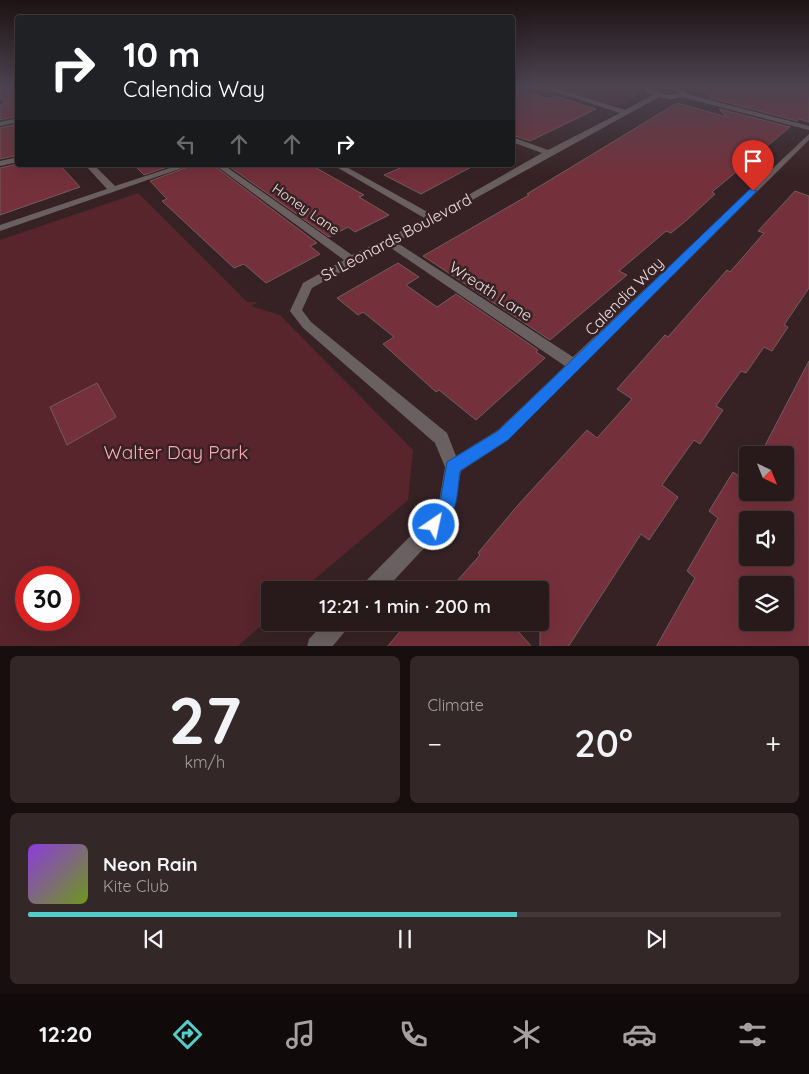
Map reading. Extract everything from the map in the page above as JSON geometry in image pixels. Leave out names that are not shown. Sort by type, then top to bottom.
[{"type":"street","name":"St Leonards Boulevard","points":[[453,467],[441,438],[307,324],[296,311],[307,286],[351,260],[433,219],[548,153],[617,116]]},
{"type":"street","points":[[770,116],[809,128]]},
{"type":"street","points":[[0,124],[15,121]]},
{"type":"street","name":"Calendia Way","points":[[453,467],[503,435],[576,366],[809,136]]},
{"type":"street","points":[[515,141],[548,153]]},
{"type":"street","points":[[0,164],[15,160]]},
{"type":"street","points":[[91,167],[113,190]]},
{"type":"street","points":[[0,228],[181,167]]},
{"type":"street","name":"Honey Lane","points":[[222,167],[351,260]]},
{"type":"street","points":[[341,167],[433,219]]},
{"type":"street","name":"Wreath Lane","points":[[388,242],[576,366]]},
{"type":"street","points":[[380,581],[446,512],[453,467]]},
{"type":"street","points":[[316,646],[331,631]]},
{"type":"green space","name":"Walter Day Park","points":[[138,193],[247,302],[258,302],[251,306],[280,315],[413,450],[408,500],[313,581],[261,581],[261,626],[238,646],[0,646],[0,240]]},
{"type":"building","points":[[0,116],[15,116],[15,117],[0,120]]},
{"type":"building","points":[[515,116],[581,116],[530,141],[515,136]]},
{"type":"building","points":[[655,116],[747,116],[790,127],[712,192],[715,194],[688,219],[671,233],[666,231],[619,271],[627,275],[550,340],[423,256],[529,195],[527,194]]},
{"type":"building","points":[[779,116],[809,116],[809,122],[799,119],[797,121]]},
{"type":"building","points":[[15,125],[15,156],[0,159],[0,128]]},
{"type":"building","points":[[15,165],[15,167],[62,167],[80,187],[0,215],[0,168]]},
{"type":"building","points":[[136,167],[167,167],[144,175]]},
{"type":"building","points":[[188,167],[216,167],[317,243],[310,246],[320,254],[266,283],[244,264],[234,268],[162,201],[167,199],[150,181]]},
{"type":"building","points":[[230,167],[315,167],[364,195],[359,197],[389,215],[355,232],[348,227],[329,237]]},
{"type":"building","points":[[402,167],[471,167],[421,194],[384,175]]},
{"type":"building","points":[[795,191],[809,196],[809,288],[784,325],[788,327],[772,351],[764,347],[746,373],[741,371],[716,406],[723,410],[700,444],[694,440],[662,485],[678,497],[649,540],[641,534],[569,646],[540,646],[540,631],[549,631],[549,581],[457,581],[480,555],[478,553],[518,505],[587,430],[597,438],[632,399],[617,389],[665,335],[668,337],[727,270],[730,272],[764,233],[758,231]]},
{"type":"building","points":[[398,263],[419,277],[406,285],[437,307],[456,294],[538,350],[536,352],[545,358],[476,420],[439,390],[436,392],[383,344],[394,337],[363,312],[358,315],[337,298]]},
{"type":"building","points":[[809,361],[809,646],[657,646],[695,578],[687,571],[718,518],[709,511],[733,472],[739,476],[739,501],[794,501],[794,446],[765,446]]},
{"type":"building","points":[[97,383],[116,417],[67,445],[50,407]]},
{"type":"building","points":[[400,631],[518,631],[531,646],[388,646]]},
{"type":"route","points":[[434,525],[446,512],[453,467],[503,435],[576,366],[753,191]]}]
